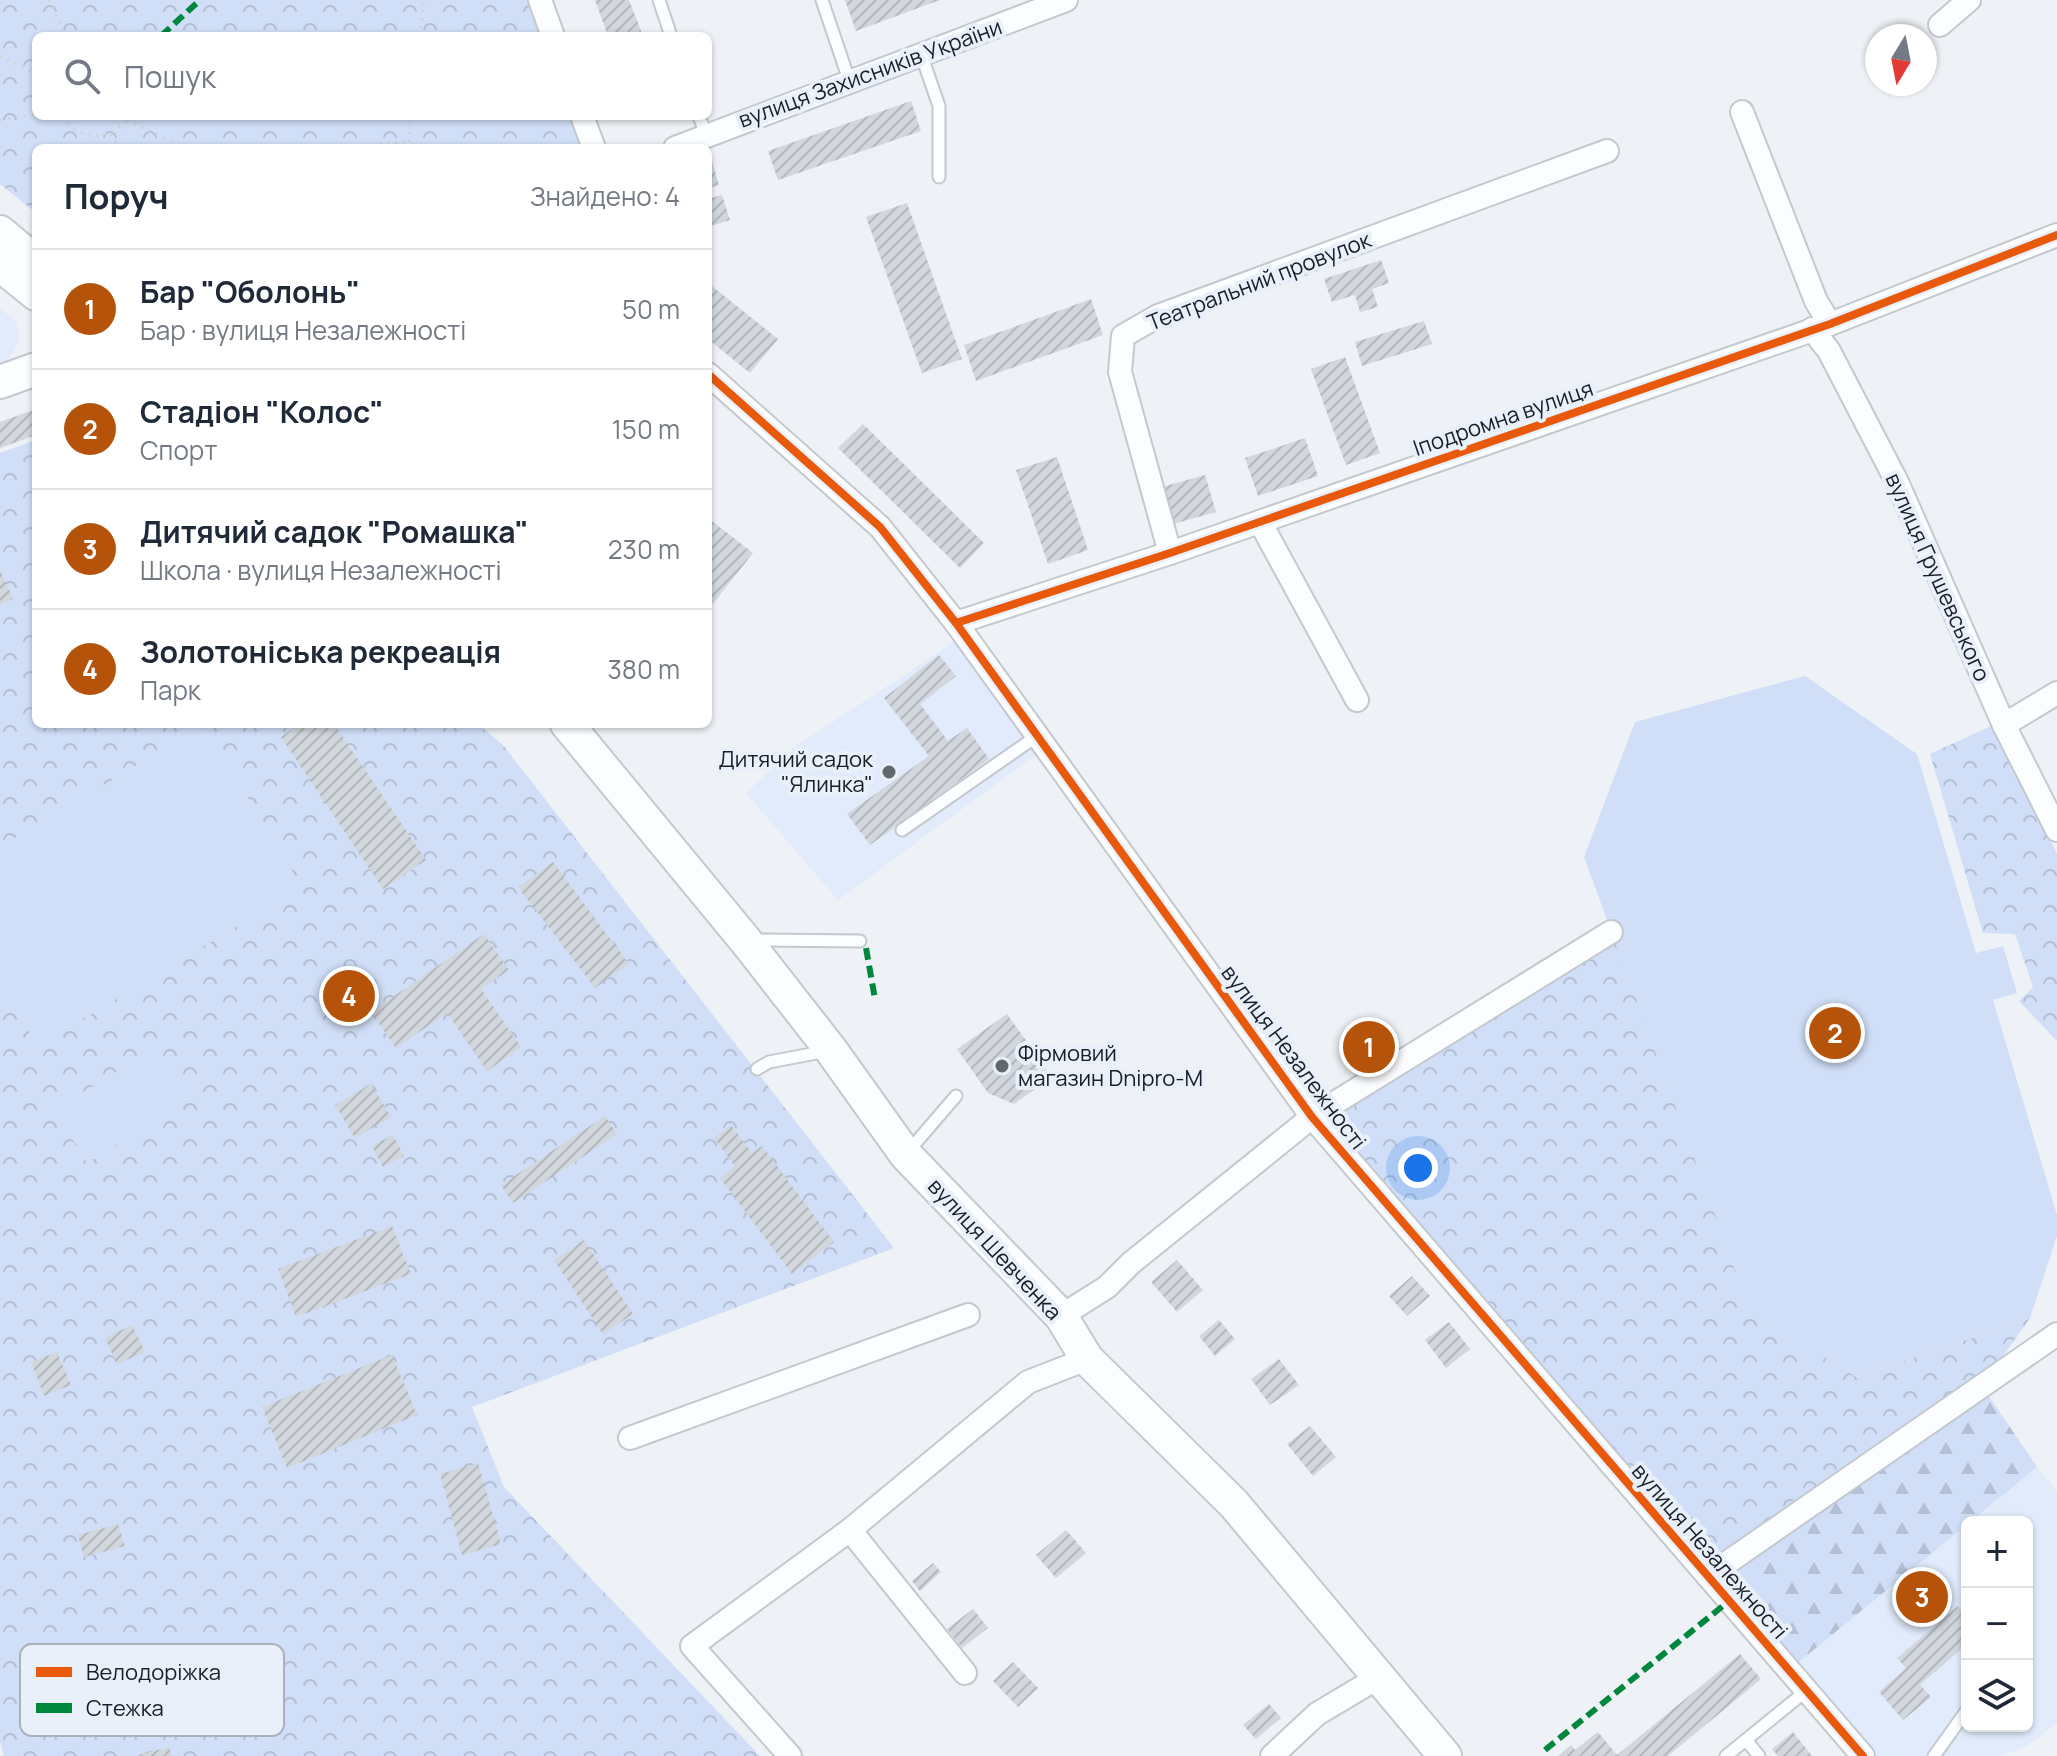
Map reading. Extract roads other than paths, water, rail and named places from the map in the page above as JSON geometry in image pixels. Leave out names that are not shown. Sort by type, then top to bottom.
[{"type":"main road","points":[[0,232],[32,259]]},
{"type":"main road","points":[[0,265],[32,291]]},
{"type":"main road","points":[[0,382],[32,370]]},
{"type":"main road","name":"вулиця Шевченка","points":[[570,728],[745,940],[831,1050],[906,1155],[1061,1316],[1087,1359],[1234,1504],[1445,1756]]},
{"type":"street","points":[[540,0],[552,32]]},
{"type":"street","name":"вулиця Захисників України","points":[[680,144],[702,125],[849,80],[1066,0]]},
{"type":"street","points":[[1940,25],[1969,0]]},
{"type":"street","name":"вулиця Грушевського","points":[[1742,112],[1816,301],[1829,351],[1897,482],[2004,725],[2057,830]]},
{"type":"street","points":[[584,120],[592,144]]},
{"type":"street","name":"Театральний провулок","points":[[1170,553],[1120,372],[1123,336],[1158,316],[1607,151]]},
{"type":"street","name":"Іподромна вулиця","points":[[956,623],[1170,553],[1821,326],[2057,235]]},
{"type":"street","name":"вулиця Незалежності","points":[[712,378],[880,527],[956,623],[1312,1117],[1863,1756]]},
{"type":"street","points":[[1260,522],[1357,700]]},
{"type":"street","points":[[2004,725],[2057,693]]},
{"type":"street","points":[[1061,1316],[1107,1287],[1131,1263],[1312,1117],[1611,932]]},
{"type":"street","points":[[630,1438],[968,1315]]},
{"type":"street","points":[[1708,1576],[2057,1334]]},
{"type":"street","points":[[790,1756],[692,1646],[850,1530],[1028,1382],[1087,1359]]},
{"type":"street","points":[[850,1530],[965,1673]]},
{"type":"street","points":[[1272,1756],[1317,1714],[1379,1677]]},
{"type":"lane","points":[[659,0],[670,32]]},
{"type":"lane","points":[[822,0],[849,80]]},
{"type":"lane","points":[[921,54],[939,106],[939,177]]},
{"type":"lane","points":[[902,830],[1037,736]]},
{"type":"lane","points":[[745,940],[860,941]]},
{"type":"lane","points":[[757,1069],[769,1062],[831,1050]]},
{"type":"lane","points":[[906,1155],[956,1096]]},
{"type":"lane","points":[[1726,1756],[1806,1691]]},
{"type":"lane","points":[[1934,1756],[1961,1718]]},
{"type":"lane","points":[[1746,1740],[1759,1756]]},
{"type":"place","name":"Дитячий садок \"Ялинка\"","points":[[889,772]]},
{"type":"place","name":"Золотоніська рекреація","points":[[349,996]]},
{"type":"place","name":"Стадіон \"Колос\"","points":[[1835,1033]]},
{"type":"place","name":"Бар \"Оболонь\"","points":[[1369,1047]]},
{"type":"place","name":"Фірмовий магазин Dnipro-M","points":[[1002,1066]]},
{"type":"place","name":"Дитячий садок \"Ромашка\"","points":[[1922,1597]]}]
